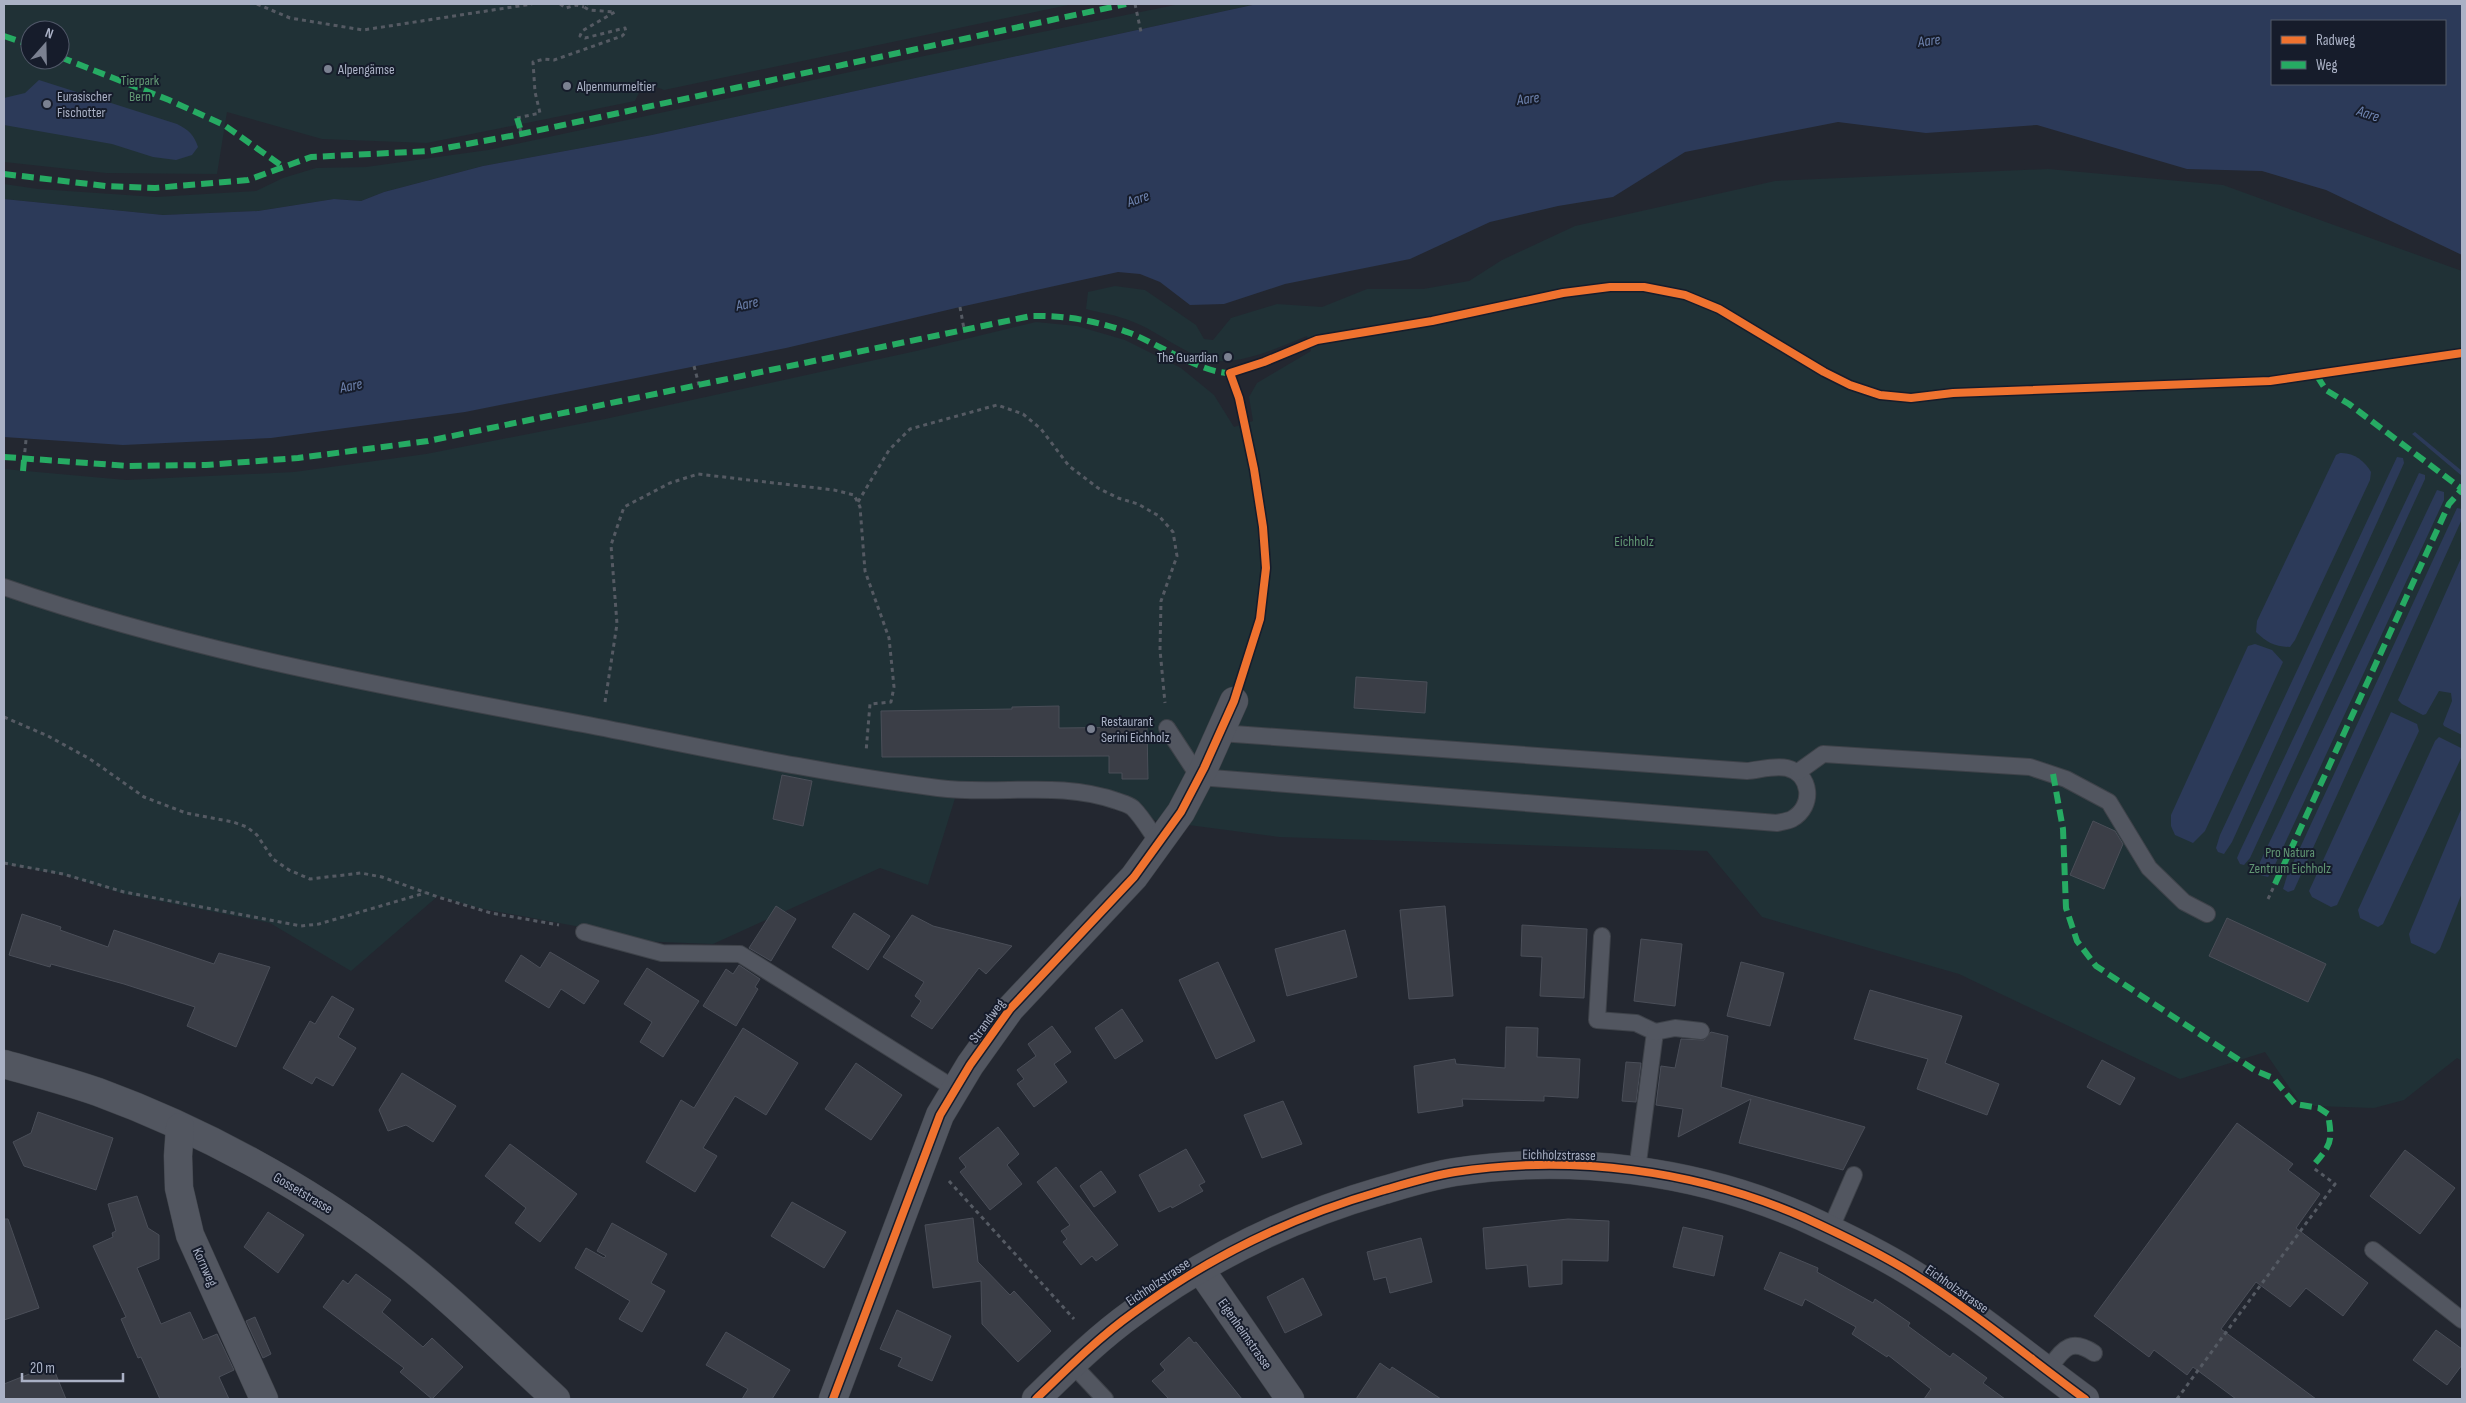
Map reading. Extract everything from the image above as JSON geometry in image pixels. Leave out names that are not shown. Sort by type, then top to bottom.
[{"type":"street","name":"Strandweg","points":[[833,1399],[940,1115],[955,1089],[1010,1009],[1134,877],[1180,812],[1199,777],[1234,701]]},
{"type":"street","name":"Gossetstrasse","points":[[4,1064],[98,1092],[180,1127],[280,1177],[378,1242],[456,1307],[556,1399]]},
{"type":"street","name":"Kornweg","points":[[180,1127],[178,1156],[179,1188],[190,1235],[264,1399]]},
{"type":"street","name":"Eichholzstrasse","points":[[1036,1399],[1072,1364],[1130,1315],[1240,1245],[1290,1221],[1347,1201],[1454,1172],[1516,1166],[1571,1166],[1637,1170],[1725,1189],[1800,1216],[1913,1274],[2085,1399]]},
{"type":"street","name":"Eigenheimstrasse","points":[[1200,1269],[1290,1399]]},
{"type":"lane","points":[[4,587],[53,604],[163,635],[270,661],[443,698],[864,776],[968,791],[1062,789],[1102,796],[1131,806],[1158,842]]},
{"type":"lane","points":[[1167,728],[1199,777],[1777,823],[1792,819],[1803,809],[1808,793],[1805,779],[1798,772],[1784,767],[1747,771],[1220,733]]},
{"type":"lane","points":[[1798,772],[1823,754],[2030,767],[2052,774],[2109,802],[2149,868],[2184,902],[2207,914]]},
{"type":"lane","points":[[584,932],[662,953],[740,954],[955,1089]]},
{"type":"lane","points":[[1602,936],[1597,1020],[1636,1023],[1655,1032],[1675,1028],[1701,1031]]},
{"type":"lane","points":[[1637,1170],[1655,1032]]},
{"type":"lane","points":[[1830,1230],[1854,1175]]},
{"type":"lane","points":[[2373,1250],[2462,1320]]},
{"type":"lane","points":[[2047,1371],[2064,1349],[2072,1345],[2084,1346],[2094,1353]]},
{"type":"lane","points":[[1072,1364],[1105,1399]]},
{"type":"path","points":[[257,4],[290,18],[363,30],[532,4]]},
{"type":"path","points":[[517,118],[540,113],[535,92],[533,62],[544,59],[554,60],[622,36],[626,32],[625,28],[585,38],[580,36],[582,31],[615,12],[589,10],[586,5],[566,8],[560,4]]},
{"type":"path","points":[[1135,4],[1142,32]]},
{"type":"path","points":[[520,128],[521,134]]},
{"type":"path","points":[[960,306],[964,329]]},
{"type":"path","points":[[694,366],[699,385]]},
{"type":"path","points":[[858,502],[889,450],[910,430],[997,405],[1023,414],[1041,429],[1069,466],[1098,488],[1118,498],[1138,504],[1159,516],[1173,532],[1177,556],[1161,601],[1160,650],[1167,728]]},
{"type":"path","points":[[24,460],[26,440]]},
{"type":"path","points":[[601,728],[617,624],[610,544],[624,507],[670,483],[698,474],[834,490],[854,495],[860,507],[865,571],[889,638],[894,687],[891,702],[870,704],[864,776]]},
{"type":"path","points":[[4,717],[48,736],[90,759],[144,797],[186,813],[233,822],[247,827],[257,835],[273,859],[289,870],[310,879],[361,873],[382,877],[491,913],[551,923],[584,932]]},
{"type":"path","points":[[4,863],[63,874],[124,892],[301,926],[319,924],[426,893]]},
{"type":"path","points":[[2268,899],[2275,884]]},
{"type":"path","points":[[925,1155],[1096,1343]]},
{"type":"path","points":[[2177,1399],[2335,1184],[2312,1167]]},
{"type":"green space","name":"Tierpark Bern","points":[[4,4],[1073,4],[664,90],[644,82],[635,101],[427,143],[322,139],[227,112],[217,174],[106,173],[4,162]]},
{"type":"green space","points":[[1180,4],[1257,4],[652,135],[483,166],[384,192],[361,201],[334,199],[258,211],[163,215],[4,199],[4,184],[38,189],[156,197],[256,191],[283,178],[316,168],[366,167],[488,150],[924,56]]},
{"type":"green space","points":[[2048,169],[2223,185],[2462,271],[2462,1061],[2457,1058],[2404,1100],[2374,1108],[2315,1106],[2298,1100],[2265,1052],[2180,1079],[1959,974],[1762,917],[1707,851],[1279,837],[1158,821],[1091,798],[957,792],[928,885],[880,868],[713,944],[636,941],[586,928],[478,908],[438,896],[351,971],[270,923],[124,894],[63,875],[4,864],[4,469],[126,480],[294,472],[426,454],[605,419],[916,351],[1036,322],[1077,326],[1125,340],[1181,368],[1214,395],[1234,427],[1253,421],[1249,397],[1257,383],[1311,351],[1307,336],[1249,357],[1230,361],[1217,361],[1191,353],[1131,321],[1086,309],[1088,292],[1115,286],[1145,290],[1196,325],[1204,339],[1213,340],[1231,318],[1277,304],[1322,307],[1367,289],[1423,289],[1469,281],[1502,260],[1575,226],[1775,181]]},
{"type":"water","name":"Aare","points":[[1257,4],[2462,4],[2462,255],[2326,190],[2262,171],[2187,169],[2037,125],[1926,133],[1838,122],[1685,152],[1613,197],[1558,206],[1490,222],[1410,259],[1285,284],[1224,304],[1190,305],[1160,282],[1140,274],[1118,272],[786,348],[465,412],[271,438],[123,445],[4,437],[4,199],[163,215],[258,211],[334,199],[361,201],[384,192],[483,166],[652,135]]},
{"type":"water","points":[[39,80],[177,124],[190,133],[198,147],[192,155],[176,160],[153,157],[112,144],[4,125],[4,98],[25,93]]},
{"type":"water","points":[[2415,432],[2462,471],[2462,476],[2412,434]]},
{"type":"water","points":[[2340,453],[2349,454],[2362,461],[2371,472],[2370,480],[2295,640],[2290,647],[2275,645],[2263,639],[2256,632],[2257,621],[2336,455]]},
{"type":"water","points":[[2397,457],[2403,458],[2404,463],[2232,842],[2224,854],[2218,852],[2216,848],[2220,835]]},
{"type":"water","points":[[2419,473],[2425,475],[2425,479],[2250,858],[2244,865],[2240,864],[2237,858],[2240,851]]},
{"type":"water","points":[[2437,490],[2444,492],[2444,500],[2273,869],[2268,877],[2260,875],[2260,862]]},
{"type":"water","points":[[2457,508],[2462,509],[2462,519],[2294,890],[2288,892],[2283,889],[2287,876]]},
{"type":"water","points":[[2462,556],[2462,735],[2443,724],[2452,701],[2451,693],[2439,691],[2426,714],[2423,715],[2398,700]]},
{"type":"water","points":[[2255,644],[2272,650],[2283,662],[2205,831],[2193,843],[2175,835],[2171,826],[2171,815],[2248,646]]},
{"type":"water","points":[[2391,712],[2417,724],[2419,731],[2337,905],[2331,907],[2312,897],[2309,891]]},
{"type":"water","points":[[2439,737],[2461,748],[2462,756],[2383,924],[2378,927],[2360,918],[2358,910],[2435,741]]},
{"type":"water","points":[[2462,807],[2462,893],[2440,949],[2435,954],[2411,943],[2409,934]]},
{"type":"building","points":[[1356,677],[1427,682],[1425,713],[1354,708]]},
{"type":"building","points":[[1059,706],[1059,728],[1147,727],[1148,779],[1122,779],[1122,773],[1109,773],[1109,756],[882,757],[881,711],[1012,709],[1012,707]]},
{"type":"building","points":[[782,775],[812,781],[803,826],[773,819]]},
{"type":"building","points":[[2093,821],[2115,831],[2123,844],[2104,889],[2070,875]]},
{"type":"building","points":[[776,906],[796,919],[771,961],[749,948]]},
{"type":"building","points":[[1445,906],[1453,996],[1409,999],[1400,910]]},
{"type":"building","points":[[854,913],[890,936],[868,970],[832,947]]},
{"type":"building","points":[[22,914],[61,927],[60,930],[108,947],[114,930],[214,964],[219,953],[270,967],[236,1047],[187,1026],[195,1007],[124,984],[51,964],[50,967],[9,955]]},
{"type":"building","points":[[912,915],[933,926],[1012,946],[986,974],[979,968],[932,1029],[911,1016],[921,1001],[915,996],[924,982],[883,957]]},
{"type":"building","points":[[2227,918],[2326,964],[2308,1002],[2209,956]]},
{"type":"building","points":[[1522,925],[1587,929],[1584,998],[1540,996],[1542,957],[1521,956]]},
{"type":"building","points":[[1345,930],[1357,977],[1287,996],[1275,949]]},
{"type":"building","points":[[1641,939],[1682,944],[1675,1006],[1634,1001]]},
{"type":"building","points":[[550,952],[599,981],[584,1004],[561,989],[549,1008],[505,981],[521,955],[540,968]]},
{"type":"building","points":[[1218,962],[1255,1041],[1216,1059],[1179,980]]},
{"type":"building","points":[[1741,962],[1784,973],[1770,1026],[1727,1016]]},
{"type":"building","points":[[739,965],[760,979],[755,987],[758,989],[736,1026],[703,1006],[726,969],[733,974]]},
{"type":"building","points":[[647,968],[699,1001],[663,1057],[640,1042],[652,1022],[624,1004]]},
{"type":"building","points":[[1870,990],[1962,1016],[1945,1063],[1999,1084],[1987,1115],[1917,1089],[1928,1059],[1854,1039]]},
{"type":"building","points":[[332,996],[354,1009],[338,1037],[356,1048],[333,1086],[316,1077],[312,1084],[283,1068],[310,1021],[315,1024]]},
{"type":"building","points":[[1122,1009],[1143,1041],[1115,1059],[1095,1028]]},
{"type":"building","points":[[1052,1026],[1071,1052],[1054,1064],[1067,1082],[1034,1107],[1017,1084],[1024,1079],[1017,1070],[1036,1056],[1028,1044]]},
{"type":"building","points":[[1506,1027],[1538,1028],[1537,1057],[1580,1059],[1578,1098],[1544,1096],[1544,1101],[1462,1099],[1463,1106],[1418,1113],[1414,1066],[1455,1059],[1456,1064],[1505,1068]]},
{"type":"building","points":[[743,1028],[798,1063],[766,1115],[735,1096],[703,1148],[717,1156],[695,1192],[646,1162],[681,1100],[694,1108]]},
{"type":"building","points":[[1711,1032],[1728,1036],[1721,1087],[1865,1127],[1843,1170],[1739,1143],[1751,1099],[1678,1137],[1683,1109],[1656,1105],[1661,1066],[1675,1068],[1681,1039],[1704,1040]]},
{"type":"building","points":[[2102,1060],[2135,1078],[2120,1105],[2087,1087]]},
{"type":"building","points":[[1626,1062],[1641,1063],[1636,1102],[1622,1101]]},
{"type":"building","points":[[856,1063],[902,1095],[871,1140],[825,1109]]},
{"type":"building","points":[[402,1073],[456,1106],[433,1142],[406,1125],[388,1131],[379,1110]]},
{"type":"building","points":[[1283,1101],[1302,1144],[1262,1158],[1244,1115]]},
{"type":"building","points":[[38,1112],[113,1138],[96,1190],[24,1166],[13,1142],[31,1133]]},
{"type":"building","points":[[2237,1123],[2293,1164],[2288,1170],[2320,1194],[2296,1228],[2368,1283],[2343,1316],[2306,1288],[2290,1307],[2256,1282],[2221,1329],[2316,1399],[2236,1399],[2193,1367],[2187,1375],[2154,1350],[2149,1357],[2094,1316]]},
{"type":"building","points":[[998,1127],[1019,1154],[1007,1165],[1022,1184],[990,1210],[960,1172],[966,1167],[959,1158]]},
{"type":"building","points":[[510,1144],[577,1194],[540,1242],[515,1223],[526,1208],[485,1176]]},
{"type":"building","points":[[1186,1149],[1205,1182],[1199,1185],[1203,1191],[1172,1208],[1171,1206],[1159,1212],[1139,1175]]},
{"type":"building","points":[[2405,1150],[2455,1188],[2420,1234],[2370,1196]]},
{"type":"building","points":[[1056,1167],[1118,1245],[1096,1261],[1092,1256],[1081,1265],[1063,1242],[1067,1239],[1061,1231],[1070,1225],[1037,1182]]},
{"type":"building","points":[[1101,1171],[1116,1192],[1094,1207],[1080,1186]]},
{"type":"building","points":[[137,1196],[148,1228],[159,1235],[159,1259],[137,1268],[161,1324],[190,1312],[203,1340],[217,1334],[234,1370],[219,1377],[229,1399],[160,1399],[141,1357],[138,1358],[121,1319],[126,1317],[93,1246],[113,1237],[112,1233],[116,1231],[108,1204]]},
{"type":"building","points":[[792,1202],[846,1232],[824,1268],[771,1236]]},
{"type":"building","points":[[268,1212],[304,1235],[278,1273],[244,1247]]},
{"type":"building","points":[[973,1218],[978,1262],[1010,1295],[1014,1291],[1051,1331],[1018,1362],[982,1324],[981,1281],[933,1288],[925,1225]]},
{"type":"building","points":[[4,1219],[8,1219],[39,1308],[4,1320]]},
{"type":"building","points":[[1568,1219],[1609,1221],[1608,1261],[1562,1260],[1562,1284],[1529,1287],[1527,1265],[1486,1269],[1483,1228]]},
{"type":"building","points":[[612,1223],[667,1254],[651,1283],[665,1291],[642,1332],[619,1319],[630,1301],[575,1268],[586,1248],[604,1258],[606,1256],[597,1251]]},
{"type":"building","points":[[1683,1227],[1723,1236],[1714,1276],[1673,1267]]},
{"type":"building","points":[[1421,1238],[1432,1282],[1390,1293],[1386,1277],[1374,1280],[1367,1252]]},
{"type":"building","points":[[1780,1252],[1818,1268],[1817,1272],[1873,1303],[1875,1299],[1910,1323],[1908,1326],[1950,1357],[1953,1353],[1987,1378],[1983,1383],[2005,1399],[1924,1399],[1931,1389],[1888,1355],[1887,1357],[1852,1334],[1856,1327],[1805,1299],[1802,1306],[1764,1289]]},
{"type":"building","points":[[356,1274],[391,1300],[382,1312],[423,1347],[432,1338],[463,1367],[432,1399],[400,1372],[404,1368],[323,1307],[343,1280],[348,1284]]},
{"type":"building","points":[[1303,1278],[1322,1315],[1285,1333],[1267,1297]]},
{"type":"building","points":[[897,1310],[951,1336],[932,1381],[898,1366],[902,1358],[880,1349]]},
{"type":"building","points":[[255,1317],[271,1354],[263,1358],[246,1321]]},
{"type":"building","points":[[2436,1330],[2462,1349],[2462,1365],[2447,1385],[2413,1360]]},
{"type":"building","points":[[726,1332],[790,1370],[772,1399],[742,1399],[748,1389],[706,1365]]},
{"type":"building","points":[[1189,1337],[1194,1343],[1196,1342],[1242,1399],[1169,1399],[1152,1381],[1165,1370],[1160,1364]]},
{"type":"building","points":[[1380,1363],[1390,1370],[1392,1367],[1441,1399],[1356,1399]]},
{"type":"building","points":[[52,1365],[66,1399],[4,1399],[4,1384]]},
{"type":"marked path","points":[[4,174],[106,186],[155,188],[248,180],[311,157],[430,151],[521,134],[1126,4]]},
{"type":"marked path","points":[[4,36],[20,42]]},
{"type":"marked path","points":[[70,61],[169,100],[224,125],[282,166]]},
{"type":"marked path","points":[[517,118],[520,128]]},
{"type":"marked path","points":[[4,457],[129,466],[206,465],[298,458],[428,441],[1031,316],[1069,318],[1106,325],[1130,333],[1198,365],[1224,373],[1234,372]]},
{"type":"marked path","points":[[2317,376],[2326,390],[2349,404],[2462,489]]},
{"type":"marked path","points":[[23,471],[24,460]]},
{"type":"marked path","points":[[2275,884],[2449,504],[2462,489]]},
{"type":"marked path","points":[[2053,774],[2063,829],[2066,908],[2077,941],[2096,966],[2256,1071],[2273,1078],[2295,1104],[2319,1108],[2328,1114],[2329,1143],[2312,1167]]},
{"type":"cycle path","points":[[833,1399],[940,1115],[970,1065],[1010,1009],[1134,877],[1181,812],[1204,768],[1234,701],[1260,619],[1266,568],[1263,527],[1254,469],[1239,398],[1230,373],[1264,362],[1317,340],[1432,321],[1563,293],[1610,287],[1644,287],[1685,295],[1719,309],[1824,372],[1850,385],[1880,395],[1911,398],[1953,393],[2270,381],[2462,353]]},
{"type":"cycle path","points":[[1036,1399],[1083,1354],[1133,1313],[1191,1274],[1283,1226],[1348,1201],[1436,1176],[1499,1167],[1543,1165],[1588,1166],[1676,1177],[1762,1201],[1803,1217],[1873,1251],[1935,1288],[2085,1399]]},
{"type":"place","name":"Alpengämse","points":[[328,69]]},
{"type":"place","name":"Alpenmurmeltier","points":[[567,86]]},
{"type":"place","name":"Eurasischer Fischotter","points":[[47,104]]},
{"type":"place","name":"The Guardian","points":[[1228,357]]},
{"type":"place","name":"Restaurant Serini Eichholz","points":[[1091,729]]},
{"type":"park label","name":"Eichholz","points":[[1634,541]]},
{"type":"park label","name":"Pro Natura Zentrum Eichholz","points":[[2290,860]]}]
